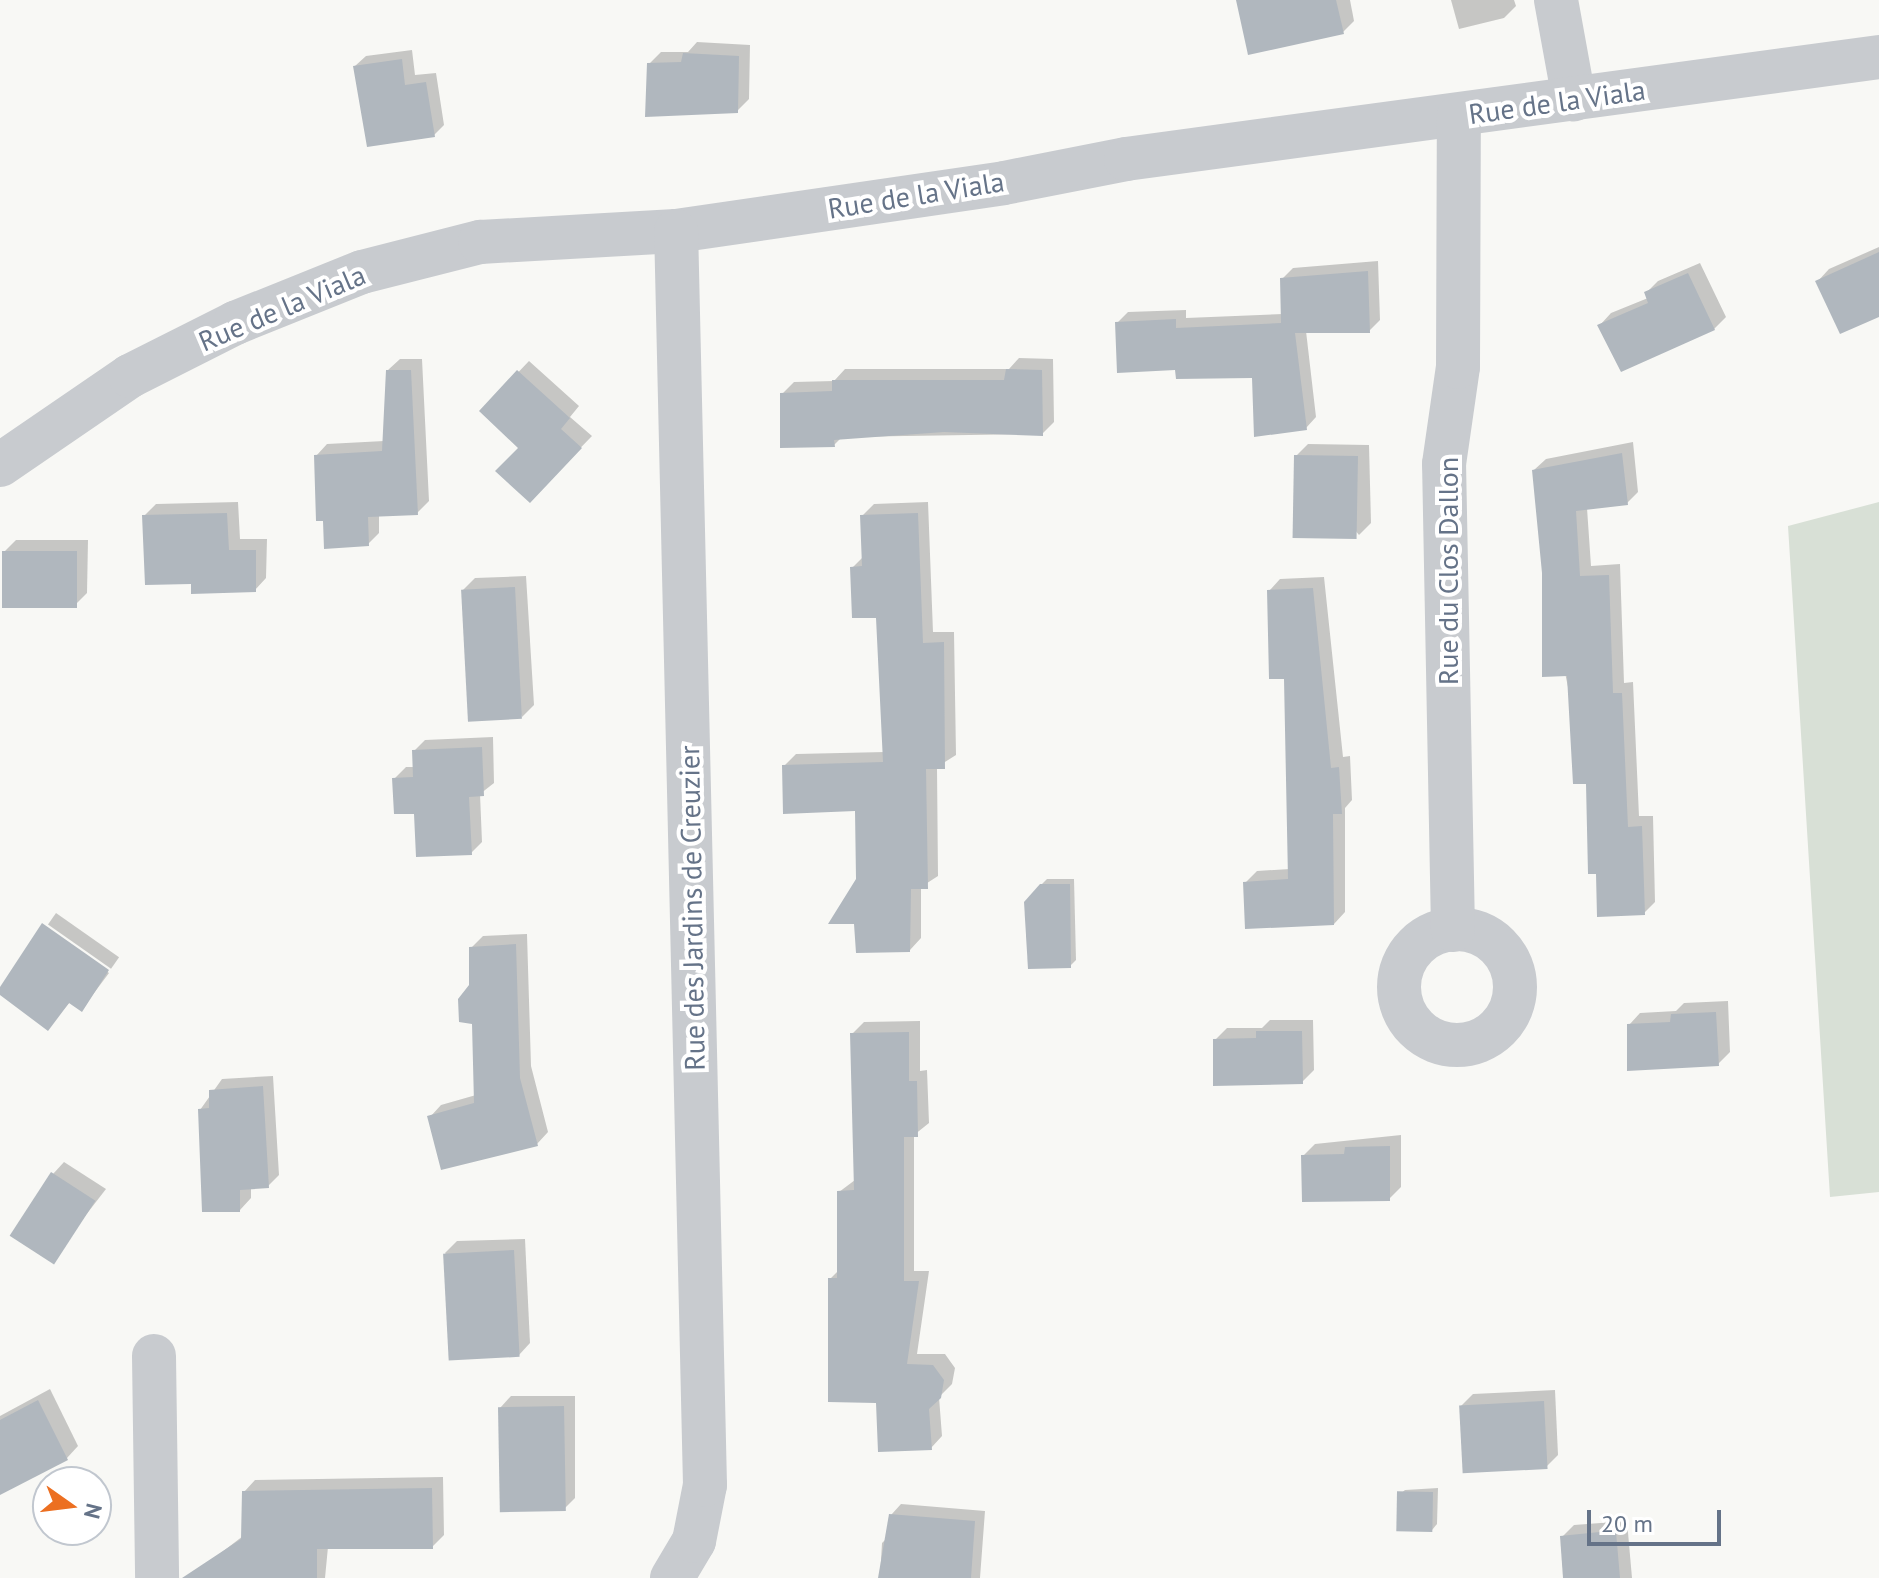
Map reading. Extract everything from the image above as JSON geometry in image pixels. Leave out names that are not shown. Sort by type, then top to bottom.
[{"type":"street","points":[[1556,0],[1574,99]]},
{"type":"street","name":"Rue de la Viala","points":[[0,465],[130,376],[235,323],[362,272],[480,242],[676,231],[1004,183],[1126,159],[1879,57]]},
{"type":"street","name":"Rue du Clos Dallon","points":[[1453,930],[1444,464],[1458,367],[1459,116]]},
{"type":"street","name":"Rue des Jardins de Creuzier","points":[[672,1578],[694,1541],[705,1485],[676,231]]},
{"type":"street","points":[[154,1356],[157,1578]]},
{"type":"shaded area","points":[[1879,502],[1879,1192],[1830,1197],[1788,526]]},
{"type":"building","points":[[1236,0],[1336,0],[1344,34],[1248,55]]},
{"type":"building","points":[[683,53],[739,56],[738,113],[645,117],[647,63],[681,62]]},
{"type":"building","points":[[402,59],[405,85],[426,82],[435,137],[367,147],[353,66]]},
{"type":"building","points":[[1879,252],[1879,317],[1840,334],[1815,281]]},
{"type":"building","points":[[1368,271],[1370,333],[1295,333],[1307,430],[1254,437],[1252,378],[1176,379],[1175,370],[1117,373],[1115,322],[1176,319],[1176,328],[1281,323],[1280,278]]},
{"type":"building","points":[[1688,273],[1715,330],[1621,372],[1597,325],[1648,303],[1644,292]]},
{"type":"building","points":[[1006,369],[1042,370],[1043,436],[944,432],[834,440],[835,447],[780,448],[780,393],[832,391],[832,380],[1004,380]]},
{"type":"building","points":[[386,370],[411,370],[418,515],[368,517],[369,546],[324,549],[323,521],[316,521],[314,455],[382,451]]},
{"type":"building","points":[[517,370],[570,418],[561,429],[582,448],[530,503],[495,471],[518,448],[479,411]]},
{"type":"building","points":[[1622,453],[1628,505],[1576,511],[1580,576],[1609,575],[1613,693],[1622,693],[1628,827],[1642,826],[1645,915],[1597,917],[1596,874],[1588,874],[1586,784],[1573,784],[1567,676],[1542,677],[1542,573],[1532,470]]},
{"type":"building","points":[[1294,455],[1358,456],[1357,539],[1293,538]]},
{"type":"building","points":[[227,513],[229,550],[256,550],[256,592],[191,594],[191,584],[145,585],[142,515]]},
{"type":"building","points":[[918,513],[923,643],[944,642],[945,769],[926,769],[928,889],[911,889],[910,952],[856,953],[854,924],[828,924],[856,879],[855,811],[783,814],[782,765],[883,762],[876,618],[852,618],[850,567],[862,566],[860,515]]},
{"type":"building","points":[[2,551],[77,551],[77,608],[2,608]]},
{"type":"building","points":[[515,587],[522,719],[468,722],[461,590]]},
{"type":"building","points":[[1313,588],[1331,768],[1339,767],[1342,814],[1333,814],[1334,925],[1245,929],[1243,882],[1288,879],[1284,679],[1269,679],[1267,590]]},
{"type":"building","points":[[482,747],[484,796],[469,797],[472,855],[416,857],[414,814],[394,814],[392,778],[413,777],[412,750]]},
{"type":"building","points":[[1040,884],[1070,884],[1071,968],[1028,969],[1024,902]]},
{"type":"building","points":[[42,923],[109,970],[82,1012],[69,1003],[48,1031],[0,995],[0,987]]},
{"type":"building","points":[[516,944],[520,1078],[538,1146],[441,1170],[427,1116],[474,1103],[472,1024],[459,1022],[458,999],[469,985],[469,947]]},
{"type":"building","points":[[1716,1012],[1719,1066],[1627,1071],[1627,1024],[1670,1022],[1671,1014]]},
{"type":"building","points":[[1256,1031],[1302,1031],[1303,1084],[1213,1086],[1213,1039],[1256,1038]]},
{"type":"building","points":[[909,1032],[909,1081],[917,1081],[918,1137],[904,1137],[904,1281],[919,1281],[907,1364],[933,1365],[944,1380],[941,1398],[929,1409],[932,1450],[878,1452],[876,1403],[828,1402],[828,1278],[837,1278],[837,1191],[854,1190],[850,1033]]},
{"type":"building","points":[[263,1086],[269,1188],[240,1190],[240,1212],[202,1212],[198,1109],[209,1108],[209,1090]]},
{"type":"building","points":[[1390,1146],[1390,1201],[1302,1202],[1301,1155],[1344,1154],[1345,1147]]},
{"type":"building","points":[[51,1172],[95,1201],[54,1265],[10,1236]]},
{"type":"building","points":[[514,1250],[520,1357],[449,1361],[443,1254]]},
{"type":"building","points":[[38,1400],[68,1460],[56,1466],[32,1466],[32,1479],[0,1495],[0,1420]]},
{"type":"building","points":[[1544,1401],[1548,1469],[1463,1473],[1459,1405]]},
{"type":"building","points":[[564,1406],[566,1511],[500,1512],[498,1407]]},
{"type":"building","points":[[432,1488],[433,1549],[317,1549],[317,1578],[182,1578],[241,1539],[242,1491]]},
{"type":"building","points":[[1397,1491],[1433,1492],[1432,1532],[1396,1531]]},
{"type":"building","points":[[889,1514],[975,1521],[971,1578],[878,1578]]},
{"type":"building","points":[[1616,1532],[1620,1578],[1563,1578],[1560,1536]]}]
